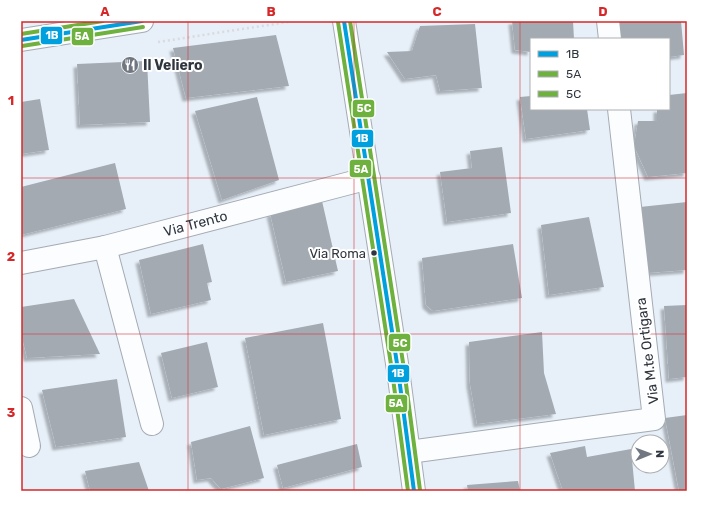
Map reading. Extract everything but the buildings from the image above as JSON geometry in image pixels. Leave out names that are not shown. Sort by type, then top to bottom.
[{"type":"street","points":[[21,40],[142,21]]},
{"type":"street","points":[[344,21],[369,178],[414,491]]},
{"type":"street","points":[[608,21],[610,38]]},
{"type":"street","name":"Via M.te Ortigara","points":[[409,452],[654,419],[618,110]]},
{"type":"street","name":"Via Trento","points":[[21,263],[105,246],[369,178]]},
{"type":"street","points":[[105,246],[152,424]]},
{"type":"street","points":[[21,408],[29,446]]},
{"type":"transit line","name":"5C","points":[[21,34],[103,21]]},
{"type":"transit line","name":"1B","points":[[21,40],[142,21]]},
{"type":"transit line","name":"1B","points":[[344,21],[398,370],[414,491]]},
{"type":"transit line","name":"5C","points":[[350,21],[404,369],[420,490]]},
{"type":"transit line","name":"5A","points":[[338,22],[392,371],[408,491]]},
{"type":"transit line","name":"5A","points":[[22,46],[143,27]]},
{"type":"place","name":"Il Veliero","points":[[130,65]]},
{"type":"place","name":"Via Roma","points":[[374,253]]}]
